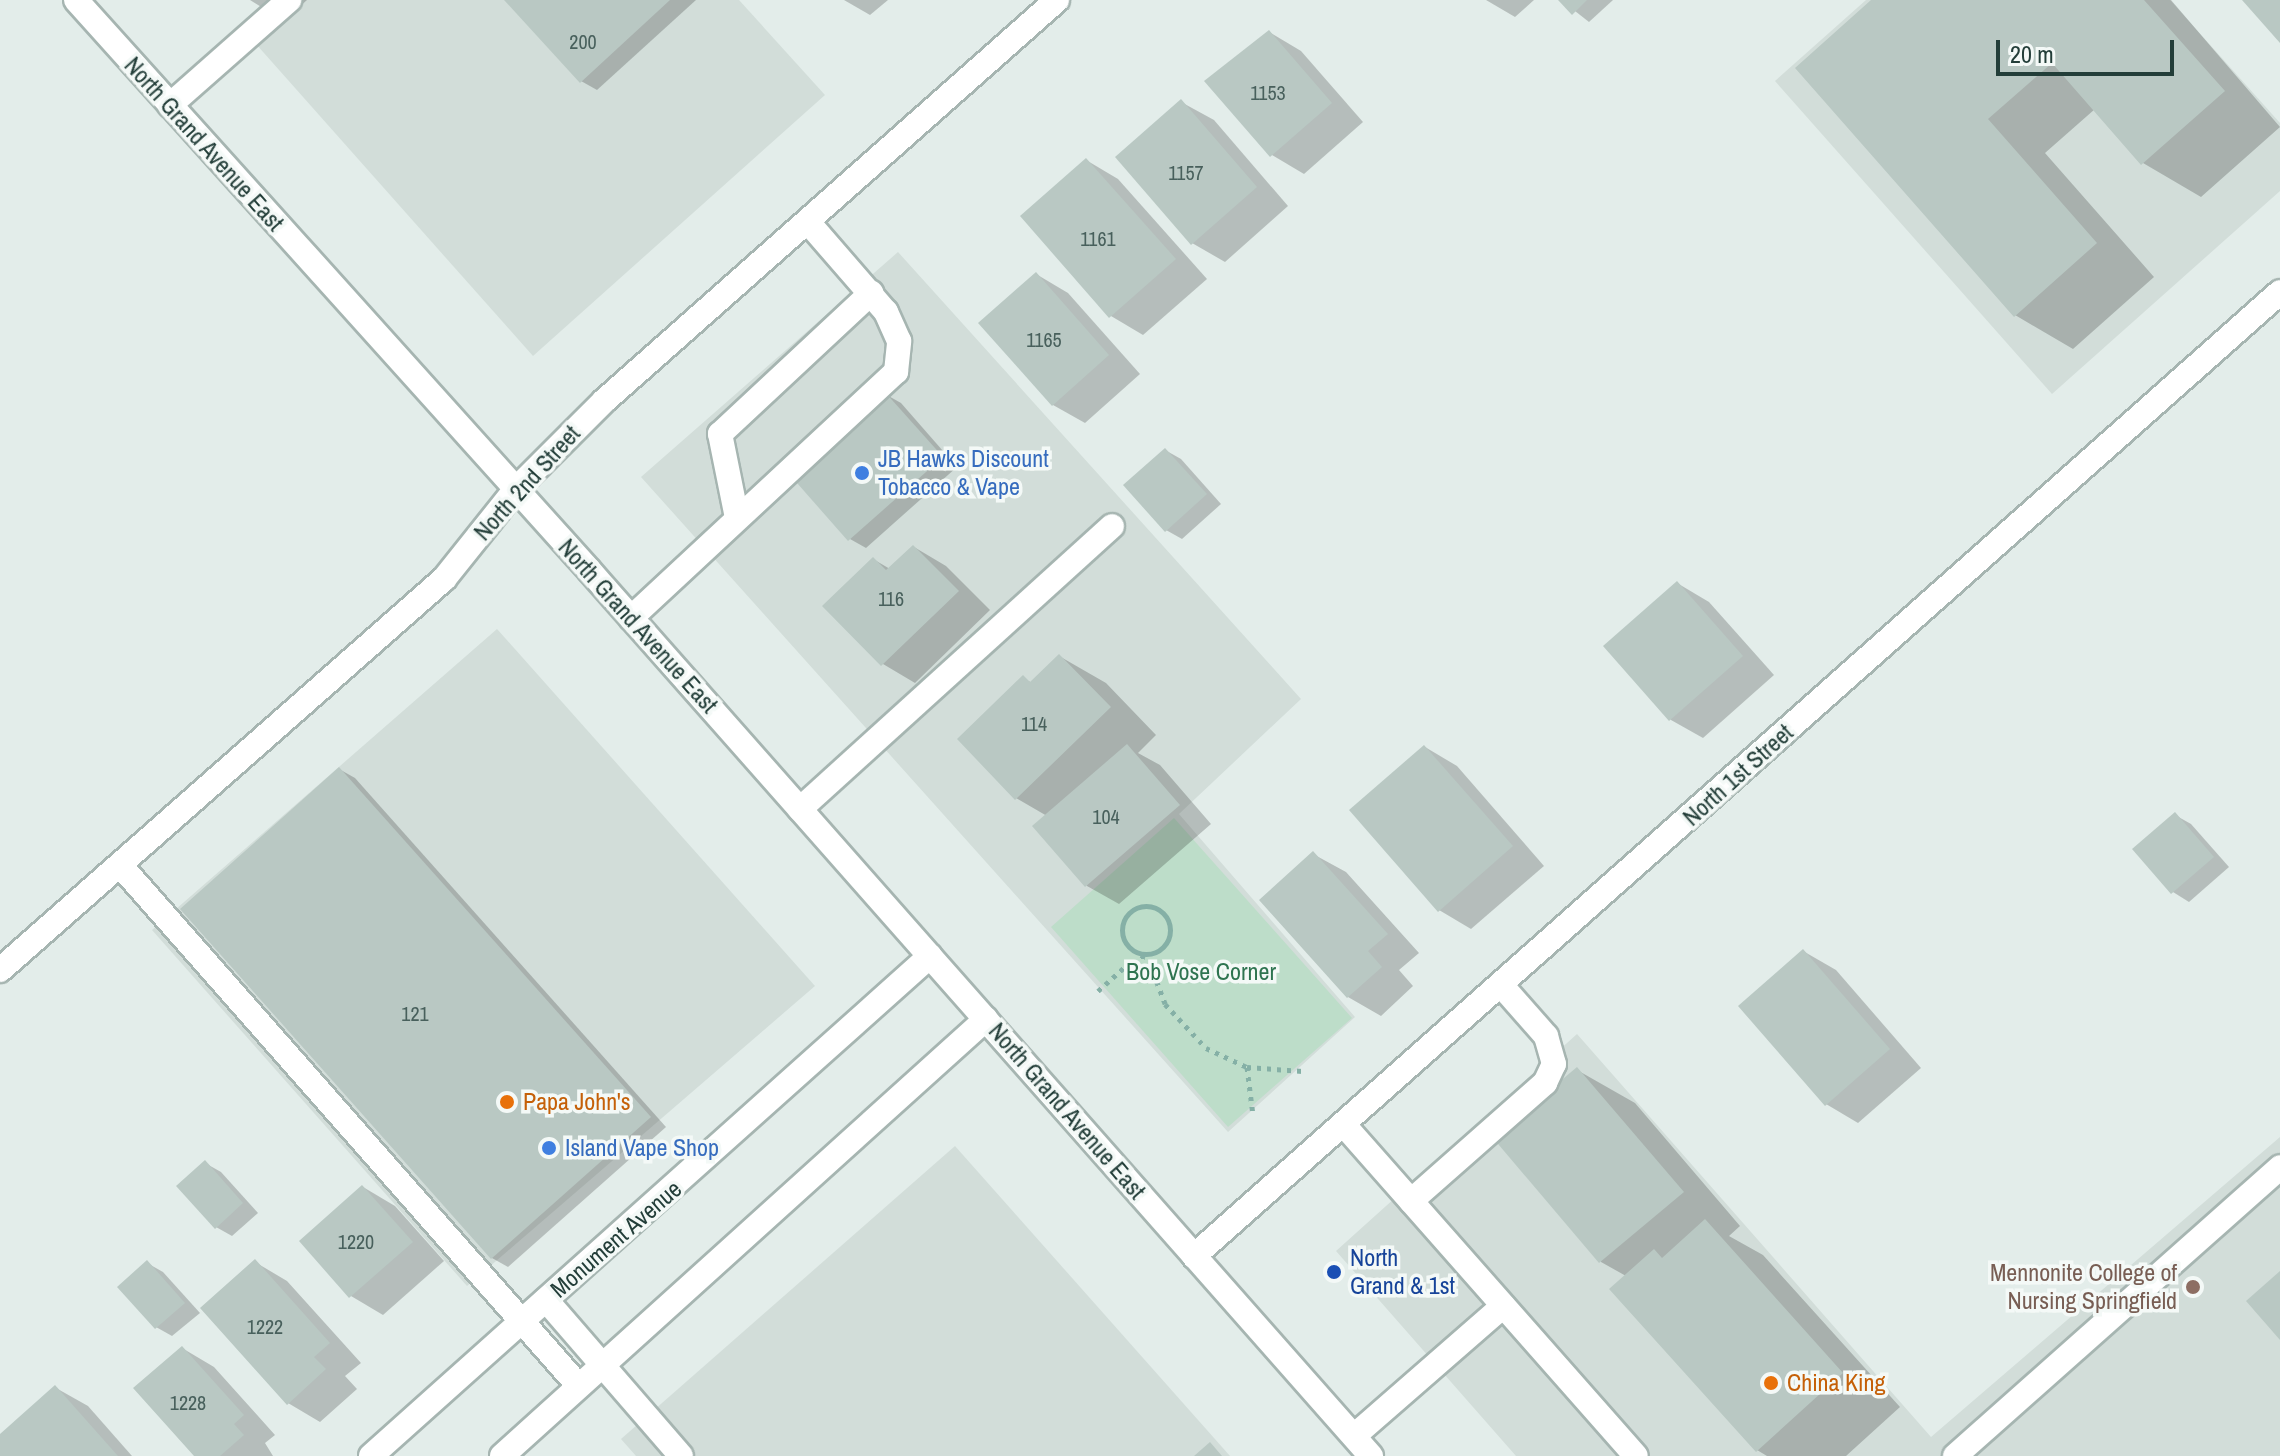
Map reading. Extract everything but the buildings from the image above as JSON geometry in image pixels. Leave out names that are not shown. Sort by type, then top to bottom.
[{"type":"street","name":"North Grand Avenue East","points":[[76,0],[631,618],[1371,1456]]},
{"type":"street","points":[[170,105],[289,0]]},
{"type":"street","name":"North 2nd Street","points":[[0,970],[444,579],[515,490],[604,401],[1057,0]]},
{"type":"street","points":[[631,618],[896,372],[899,341],[871,293],[808,222]]},
{"type":"street","name":"North 1st Street","points":[[1194,1256],[2280,292]]},
{"type":"street","points":[[737,518],[720,434],[871,293]]},
{"type":"street","points":[[800,809],[1112,526]]},
{"type":"street","points":[[120,865],[578,1385]]},
{"type":"street","name":"Monument Avenue","points":[[371,1456],[930,956]]},
{"type":"street","points":[[1411,1201],[1545,1083],[1554,1064],[1546,1036],[1501,985]]},
{"type":"street","points":[[502,1456],[601,1363],[986,1019]]},
{"type":"street","points":[[1344,1125],[1636,1456]]},
{"type":"street","points":[[1955,1456],[2280,1167]]},
{"type":"street","points":[[546,1300],[681,1456]]},
{"type":"street","points":[[1354,1436],[1503,1306]]},
{"type":"path","points":[[1144,906],[1165,915],[1170,930],[1159,950],[1144,953],[1125,942],[1122,926],[1129,912],[1144,906]]},
{"type":"path","points":[[1139,968],[1144,953]]},
{"type":"path","points":[[1098,991],[1127,965],[1153,972],[1165,1004],[1206,1048],[1247,1067],[1303,1071]]},
{"type":"path","points":[[1247,1067],[1253,1115]]},
{"type":"shaded area","points":[[269,0],[739,0],[825,95],[533,356],[240,26]]},
{"type":"shaded area","points":[[1866,0],[2170,0],[2280,123],[2280,191],[2052,394],[1775,81]]},
{"type":"shaded area","points":[[898,252],[1301,699],[1179,814],[1355,1017],[1228,1132],[641,477]]},
{"type":"shaded area","points":[[497,629],[815,986],[467,1286],[152,930]]},
{"type":"shaded area","points":[[1577,1034],[1931,1437],[2280,1137],[2280,1456],[1516,1456],[1336,1251]]},
{"type":"shaded area","points":[[955,1146],[1230,1456],[636,1456],[621,1439]]},
{"type":"green space","name":"Bob Vose Corner","points":[[1174,818],[1352,1018],[1228,1127],[1051,927]]},
{"type":"place","name":"JB Hawks Discount Tobacco & Vape","points":[[862,473]]},
{"type":"place","name":"Papa John's","points":[[507,1102]]},
{"type":"place","name":"Island Vape Shop","points":[[549,1148]]},
{"type":"place","name":"North Grand & 1st","points":[[1334,1272]]},
{"type":"place","name":"Mennonite College of Nursing Springfield","points":[[2193,1287]]},
{"type":"place","name":"China King","points":[[1771,1383]]}]
